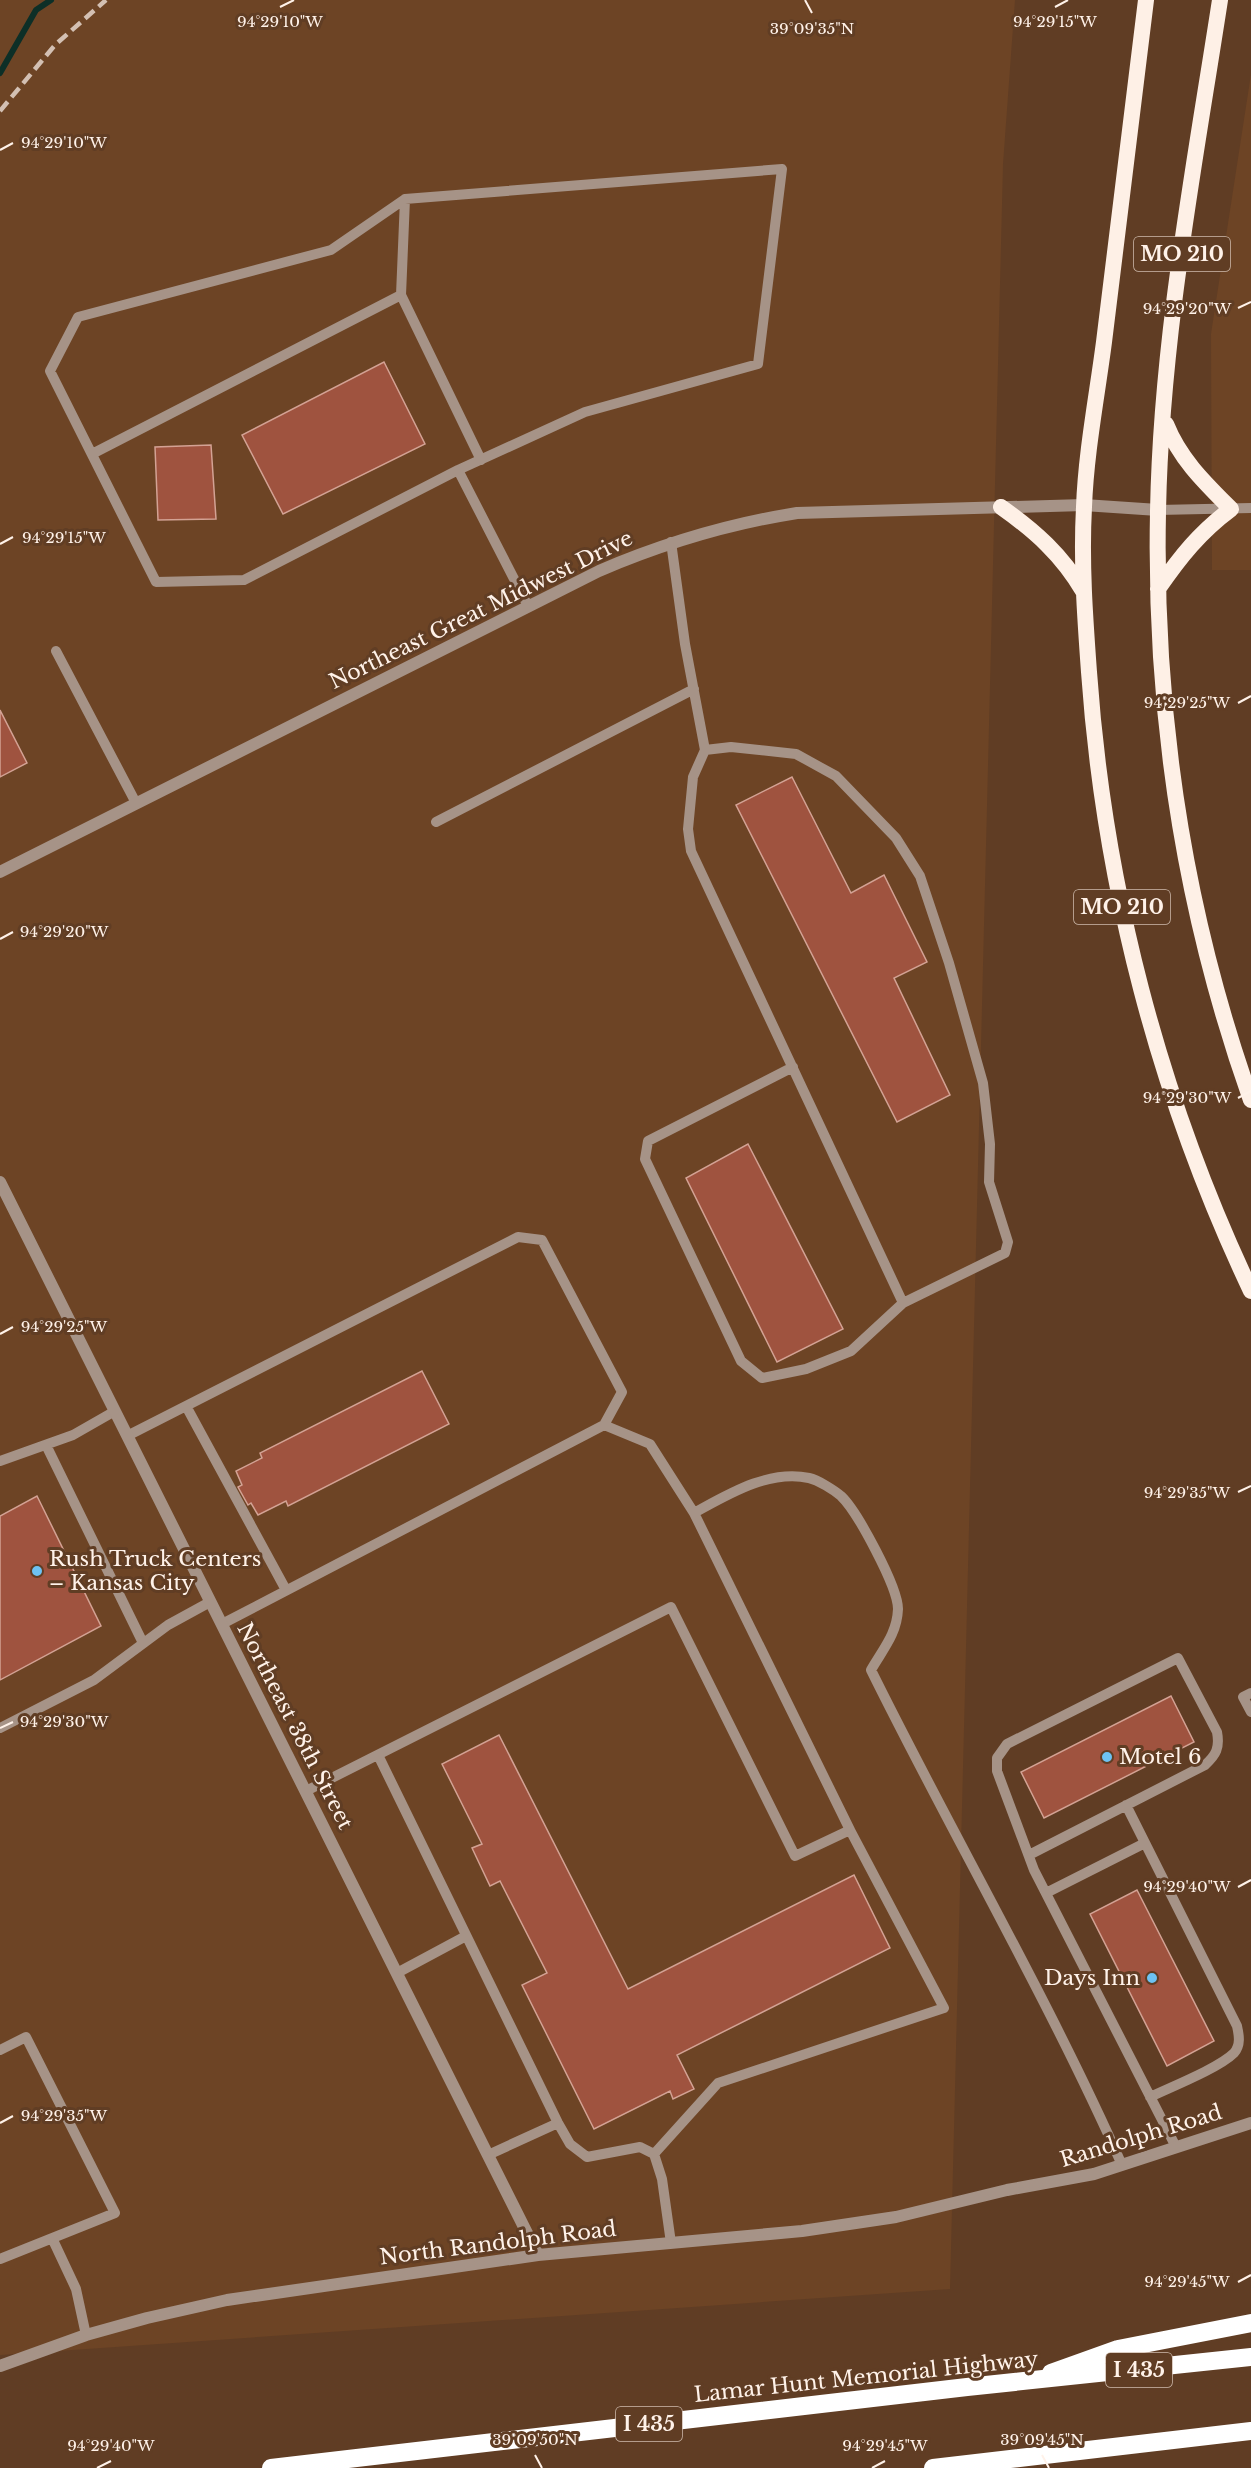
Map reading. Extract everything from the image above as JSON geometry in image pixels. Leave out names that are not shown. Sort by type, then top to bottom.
[{"type":"highway","name":"MO 210","points":[[1146,0],[1084,505],[1084,594],[1091,709],[1105,815],[1125,923],[1152,1027],[1184,1128],[1222,1228],[1251,1291]]},
{"type":"highway","name":"MO 210","points":[[1220,0],[1172,322],[1158,510],[1158,589],[1170,768],[1184,852],[1224,1022],[1251,1100]]},
{"type":"highway","points":[[1158,589],[1183,553],[1204,529],[1231,509],[1189,466],[1176,448],[1164,420]]},
{"type":"highway","points":[[1001,507],[1038,533],[1069,567],[1084,594]]},
{"type":"highway","points":[[1027,2382],[1118,2349],[1251,2323]]},
{"type":"highway","name":"Lamar Hunt Memorial Highway","points":[[271,2468],[967,2387],[1251,2357]]},
{"type":"highway","points":[[933,2468],[1251,2431]]},
{"type":"street","name":"Northeast Great Midwest Drive","points":[[0,872],[599,571],[671,542],[752,520],[797,513],[1084,505],[1158,510]]},
{"type":"street","name":"Northeast 38th Street","points":[[0,1182],[538,2255]]},
{"type":"street","name":"Randolph Road","points":[[1007,2190],[1095,2174],[1251,2123]]},
{"type":"street","name":"North Randolph Road","points":[[0,2366],[86,2335],[147,2318],[227,2300],[538,2255],[802,2231],[896,2217],[1007,2190]]},
{"type":"lane","points":[[782,169],[758,364],[585,412],[458,470],[244,580],[156,582],[92,454],[50,371],[78,317],[331,250],[405,199],[782,169]]},
{"type":"lane","points":[[405,199],[401,295],[481,460]]},
{"type":"lane","points":[[92,454],[401,295]]},
{"type":"lane","points":[[458,470],[528,606]]},
{"type":"lane","points":[[1158,510],[1251,508]]},
{"type":"lane","points":[[671,542],[705,750],[693,777],[691,788],[688,829],[691,851],[903,1303]]},
{"type":"lane","points":[[56,651],[136,803]]},
{"type":"lane","points":[[436,822],[694,689]]},
{"type":"lane","points":[[705,750],[731,747],[796,754],[836,776],[896,838],[920,876],[949,963],[983,1083],[989,1134],[989,1182],[1008,1242],[1005,1253],[903,1303],[851,1351],[807,1369],[762,1378],[741,1361],[645,1160],[648,1141],[793,1067]]},
{"type":"lane","points":[[127,1436],[518,1237],[542,1240],[622,1392],[604,1425],[222,1623]]},
{"type":"lane","points":[[186,1406],[286,1590]]},
{"type":"lane","points":[[0,1461],[73,1435],[115,1411]]},
{"type":"lane","points":[[604,1425],[650,1444],[694,1513],[850,1830],[944,2008],[718,2083],[654,2154]]},
{"type":"lane","points":[[46,1445],[143,1643]]},
{"type":"lane","points":[[694,1513],[748,1485],[783,1477],[810,1478],[840,1495],[857,1515],[890,1582],[898,1606],[896,1628],[871,1670],[934,1797],[1083,2077],[1122,2165]]},
{"type":"lane","points":[[0,1728],[94,1680],[168,1625],[210,1602]]},
{"type":"lane","points":[[306,1791],[671,1607],[795,1856],[850,1830]]},
{"type":"lane","points":[[1029,1855],[1205,1765],[1216,1756],[1219,1743],[1217,1732],[1178,1658],[1007,1744],[998,1758],[997,1771],[1029,1855],[1046,1893],[1176,2148]]},
{"type":"lane","points":[[1251,1693],[1243,1697],[1251,1712]]},
{"type":"lane","points":[[378,1755],[570,2144],[587,2157],[640,2147],[654,2154],[664,2189],[671,2243]]},
{"type":"lane","points":[[1126,1805],[1238,2026],[1240,2039],[1235,2052],[1223,2061],[1150,2097]]},
{"type":"lane","points":[[1046,1893],[1145,1843]]},
{"type":"lane","points":[[397,1973],[466,1936]]},
{"type":"lane","points":[[0,2050],[26,2037],[115,2213],[0,2259]]},
{"type":"lane","points":[[488,2155],[558,2123]]},
{"type":"lane","points":[[52,2238],[76,2289],[86,2335]]},
{"type":"shaded area","points":[[0,0],[1015,0],[1003,164],[950,2289],[0,2355]]},
{"type":"shaded area","points":[[1251,74],[1251,570],[1212,570],[1211,334]]},
{"type":"building","points":[[384,362],[425,444],[283,514],[242,435]]},
{"type":"building","points":[[211,445],[216,519],[158,520],[155,447]]},
{"type":"building","points":[[0,710],[27,763],[0,777]]},
{"type":"building","points":[[792,777],[851,893],[884,875],[927,962],[894,978],[950,1095],[897,1122],[736,805]]},
{"type":"building","points":[[748,1144],[843,1329],[777,1362],[686,1178]]},
{"type":"building","points":[[422,1371],[449,1424],[288,1506],[286,1501],[258,1515],[251,1503],[248,1505],[238,1487],[242,1485],[236,1471],[262,1458],[260,1453]]},
{"type":"building","name":"Rush Truck Centers – Kansas City","points":[[37,1496],[101,1626],[0,1680],[0,1516]]},
{"type":"building","name":"Motel 6","points":[[1171,1696],[1194,1742],[1044,1818],[1021,1772]]},
{"type":"building","points":[[499,1735],[628,1989],[854,1875],[890,1948],[677,2055],[694,2089],[673,2099],[670,2091],[594,2129],[522,1985],[547,1973],[500,1881],[490,1886],[472,1848],[482,1844],[442,1764]]},
{"type":"building","name":"Days Inn","points":[[1137,1890],[1214,2041],[1167,2066],[1090,1914]]},
{"type":"waterway","points":[[0,73],[36,10],[51,0]]},
{"type":"railway","points":[[0,111],[55,45],[106,0]]},
{"type":"place","name":"Rush Truck Centers – Kansas City","points":[[37,1571]]},
{"type":"place","name":"Motel 6","points":[[1107,1757]]},
{"type":"place","name":"Days Inn","points":[[1152,1978]]}]
